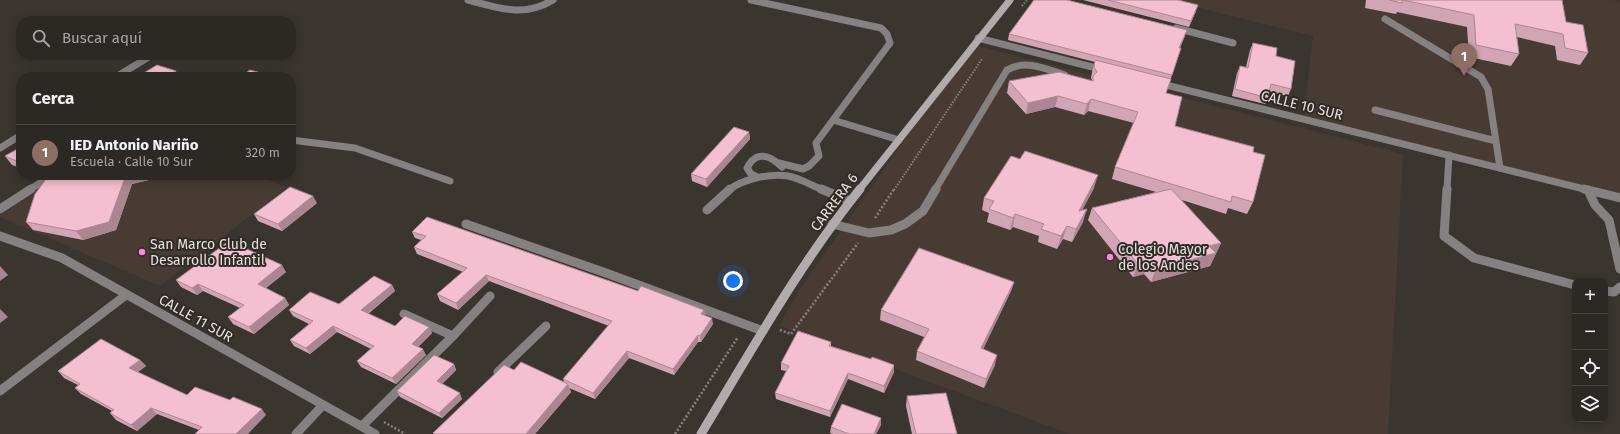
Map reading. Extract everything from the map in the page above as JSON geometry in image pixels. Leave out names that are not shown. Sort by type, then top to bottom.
[{"type":"main road","name":"CARRERA 6","points":[[701,434],[765,329],[832,224],[978,38],[1010,0]]},
{"type":"street","points":[[468,0],[516,11],[543,7],[553,0]]},
{"type":"street","points":[[751,0],[881,28],[889,36],[890,43],[816,143],[819,156],[809,166],[803,169],[779,163],[770,157],[753,159],[749,162],[747,168],[751,174],[757,177]]},
{"type":"street","points":[[1385,19],[1481,77],[1488,89],[1500,168]]},
{"type":"street","points":[[1171,27],[1233,42]]},
{"type":"street","points":[[978,38],[1110,71]]},
{"type":"street","points":[[124,72],[144,60]]},
{"type":"street","points":[[832,224],[866,232],[888,231],[904,225],[923,211],[1007,70],[1011,66],[1026,65],[1075,78]]},
{"type":"street","name":"CALLE 10 SUR","points":[[1148,81],[1620,198]]},
{"type":"street","points":[[1376,110],[1496,141]]},
{"type":"street","points":[[833,120],[899,140]]},
{"type":"street","points":[[0,148],[16,138]]},
{"type":"street","points":[[296,141],[355,148],[450,181]]},
{"type":"street","points":[[1449,155],[1444,236],[1474,258],[1572,284]]},
{"type":"street","points":[[779,163],[788,176]]},
{"type":"street","points":[[707,210],[736,184],[757,177],[788,176],[850,201]]},
{"type":"street","points":[[0,209],[45,180]]},
{"type":"street","points":[[1588,190],[1595,205],[1609,220],[1620,269]]},
{"type":"street","points":[[466,224],[746,324],[765,329]]},
{"type":"street","name":"CALLE 11 SUR","points":[[0,236],[62,258],[375,434]]},
{"type":"street","points":[[1608,291],[1614,292],[1620,287]]},
{"type":"street","points":[[0,391],[126,295]]},
{"type":"street","points":[[362,426],[490,296]]},
{"type":"street","points":[[404,314],[452,336]]},
{"type":"street","points":[[490,380],[546,326]]},
{"type":"street","points":[[296,434],[323,405]]},
{"type":"path","points":[[1018,12],[1027,0]]},
{"type":"path","points":[[765,329],[791,334],[866,232],[966,81],[994,42]]},
{"type":"path","points":[[675,434],[746,324]]},
{"type":"shaded area","points":[[1167,0],[1612,0],[1620,2],[1620,195],[1304,116],[1313,36]]},
{"type":"shaded area","name":"Colegio Mayor de los Andes","points":[[969,44],[1403,154],[1388,434],[1070,434],[779,326],[798,292],[949,76]]},
{"type":"shaded area","name":"San Marco Club de Desarrollo Infantil","points":[[54,180],[267,180],[287,187],[160,286],[0,217],[0,215]]},
{"type":"building","points":[[1034,0],[1067,0],[1187,30],[1179,48],[1181,48],[1172,75],[1009,34]]},
{"type":"building","points":[[1108,0],[1178,0],[1198,5],[1191,21]]},
{"type":"building","points":[[1389,0],[1402,0],[1402,3]]},
{"type":"building","points":[[1403,0],[1562,0],[1566,22],[1583,25],[1588,53],[1565,48],[1563,34],[1515,24],[1519,54],[1476,45],[1474,15]]},
{"type":"building","points":[[1253,43],[1277,48],[1276,56],[1295,61],[1291,89],[1271,84],[1268,98],[1235,89],[1240,66],[1248,68]]},
{"type":"building","points":[[1095,60],[1171,79],[1166,93],[1182,97],[1175,126],[1254,147],[1253,152],[1265,155],[1253,202],[1232,196],[1231,202],[1115,167],[1138,112],[1091,99],[1087,104],[1058,96],[1028,103],[1009,81],[1059,72],[1093,81],[1093,76],[1097,72],[1094,67]]},
{"type":"building","points":[[157,65],[176,71],[174,72],[145,72]]},
{"type":"building","points":[[250,70],[257,72],[247,72]]},
{"type":"building","points":[[734,127],[749,132],[706,179],[691,174]]},
{"type":"building","points":[[16,150],[16,161],[5,156]]},
{"type":"building","points":[[1025,151],[1098,175],[1079,211],[1087,209],[1076,229],[1067,226],[1061,236],[1041,229],[1044,224],[1015,214],[1013,218],[989,209],[994,201],[984,198],[1011,156],[1020,159]]},
{"type":"building","points":[[45,180],[124,180],[109,222],[76,231],[26,222],[35,194]]},
{"type":"building","points":[[290,187],[313,196],[278,224],[254,214]]},
{"type":"building","points":[[1171,189],[1221,243],[1209,246],[1216,253],[1156,269],[1149,261],[1138,264],[1092,208]]},
{"type":"building","points":[[427,217],[638,291],[641,286],[704,310],[701,314],[712,318],[700,336],[698,335],[673,369],[627,351],[593,393],[563,379],[612,321],[486,275],[456,303],[437,294],[467,268],[414,247],[426,236],[412,232]]},
{"type":"building","points":[[229,241],[282,265],[258,284],[285,298],[249,327],[228,317],[244,305],[198,284],[192,288],[176,280]]},
{"type":"building","points":[[919,248],[1014,282],[981,348],[997,355],[986,379],[917,351],[929,329],[881,310]]},
{"type":"building","points":[[374,276],[392,285],[361,310],[395,326],[405,316],[429,327],[412,344],[423,349],[392,378],[357,361],[374,346],[333,326],[306,348],[290,340],[313,321],[289,310],[310,292],[339,304]]},
{"type":"building","points":[[798,331],[831,342],[829,346],[871,359],[872,357],[894,365],[884,386],[848,373],[830,411],[775,393],[789,366],[781,363]]},
{"type":"building","points":[[101,339],[140,360],[129,368],[187,395],[195,387],[230,400],[233,397],[262,409],[236,434],[195,434],[202,427],[151,408],[131,425],[110,413],[114,410],[75,388],[80,384],[58,371]]},
{"type":"building","points":[[434,355],[454,364],[437,381],[460,393],[439,413],[397,391]]},
{"type":"building","points":[[521,362],[568,384],[526,434],[433,433],[504,365],[514,370]]},
{"type":"building","points":[[946,393],[957,434],[916,434],[907,396]]},
{"type":"building","points":[[842,404],[881,418],[874,434],[849,434],[831,427]]},
{"type":"place","name":"IED Antonio Nariño","points":[[1464,76]]},
{"type":"place","name":"San Marco Club de Desarrollo Infantil","points":[[142,252]]},
{"type":"place","name":"Colegio Mayor de los Andes","points":[[1110,257]]}]
